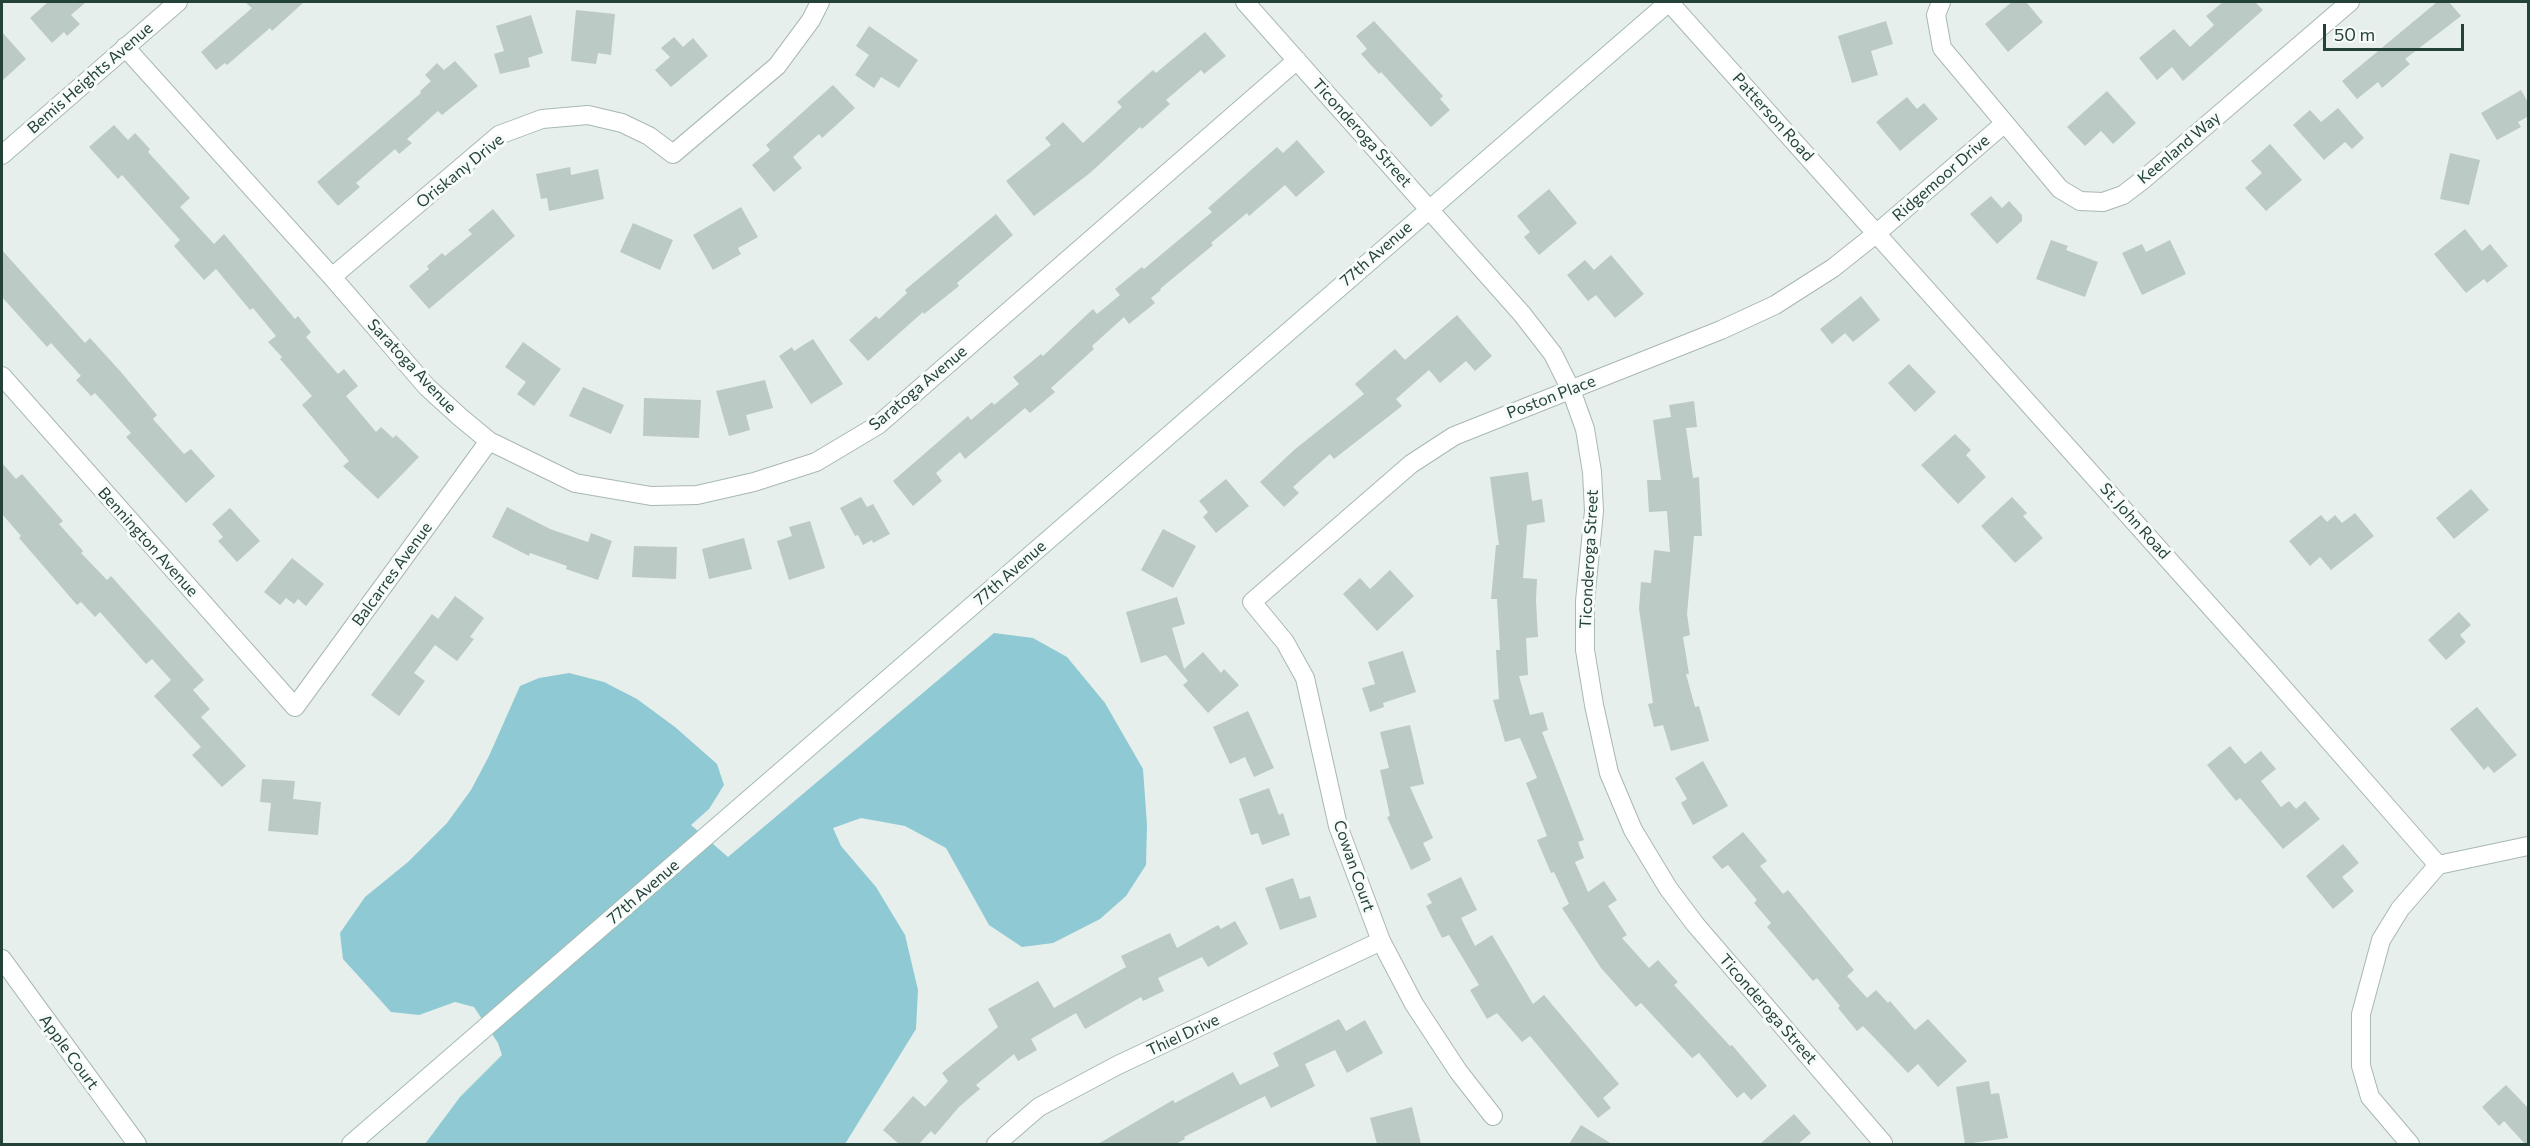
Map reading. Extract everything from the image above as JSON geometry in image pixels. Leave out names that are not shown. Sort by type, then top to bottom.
[{"type":"street","name":"Bemis Heights Avenue","points":[[2,155],[178,2]]},
{"type":"street","name":"Oriskany Drive","points":[[332,277],[499,135],[542,119],[588,115],[622,123],[649,136],[673,154],[777,66],[811,20],[820,2]]},
{"type":"street","name":"Ticonderoga Street","points":[[1245,2],[1522,314],[1553,354],[1571,390],[1585,429],[1593,472],[1594,511],[1585,601],[1585,650],[1609,773],[1633,830],[1668,888],[1695,924],[1882,1144]]},
{"type":"street","name":"77th Avenue","points":[[351,1144],[481,1034],[1429,208],[1669,2]]},
{"type":"street","name":"Patterson Road","points":[[1669,2],[1878,233]]},
{"type":"street","name":"Keenland Way","points":[[1941,2],[1936,15],[1942,48],[2060,189],[2080,201],[2103,202],[2123,195],[2144,179],[2350,2]]},
{"type":"street","name":"Saratoga Avenue","points":[[125,47],[332,277],[427,387],[489,441],[575,483],[651,496],[697,495],[754,482],[816,462],[878,424],[1297,60]]},
{"type":"street","name":"Ridgemoor Drive","points":[[1878,233],[2006,123]]},
{"type":"street","name":"Poston Place","points":[[1252,602],[1411,464],[1454,436],[1721,330],[1775,305],[1833,268],[1878,233]]},
{"type":"street","name":"St. John Road","points":[[1878,233],[2438,865]]},
{"type":"street","name":"Bennington Avenue","points":[[2,376],[295,707]]},
{"type":"street","name":"Balcarres Avenue","points":[[295,707],[489,441]]},
{"type":"street","name":"Cowan Court","points":[[1252,602],[1285,642],[1305,678],[1338,826],[1381,941],[1414,1004],[1458,1071],[1493,1116]]},
{"type":"street","points":[[2410,1144],[2370,1097],[2361,1066],[2361,1014],[2381,940],[2400,909],[2438,865],[2529,846]]},
{"type":"street","name":"Thiel Drive","points":[[996,1144],[1039,1107],[1118,1065],[1381,941]]},
{"type":"street","name":"Apple Court","points":[[2,959],[137,1144]]},
{"type":"water","points":[[994,633],[1033,638],[1067,657],[1105,703],[1143,769],[1147,825],[1146,865],[1126,896],[1100,919],[1053,943],[1022,947],[989,925],[946,848],[905,826],[861,818],[833,828],[841,846],[876,887],[905,935],[918,990],[916,1029],[845,1144],[425,1144],[460,1097],[502,1055],[498,1043],[474,1007],[455,1002],[419,1015],[391,1012],[343,959],[340,933],[365,897],[408,862],[447,823],[471,790],[520,686],[539,678],[569,673],[604,682],[637,699],[675,727],[717,764],[724,785],[709,809],[691,825],[728,857]]},
{"type":"building","points":[[48,2],[86,2],[71,15],[80,24],[67,36],[64,32],[52,43],[30,18]]},
{"type":"building","points":[[245,2],[304,2],[272,31],[270,28],[227,65],[225,63],[216,70],[201,52],[252,8]]},
{"type":"building","points":[[2012,2],[2026,2],[2043,22],[2008,52],[1985,24]]},
{"type":"building","points":[[2223,2],[2255,2],[2263,10],[2183,81],[2172,67],[2157,80],[2139,58],[2174,29],[2190,47],[2214,25],[2206,16]]},
{"type":"building","points":[[2437,2],[2449,2],[2461,16],[2405,59],[2410,64],[2382,88],[2378,82],[2357,99],[2342,81]]},
{"type":"building","points":[[576,10],[615,14],[611,55],[598,53],[596,64],[571,61]]},
{"type":"building","points":[[531,15],[543,53],[528,58],[530,67],[500,74],[494,54],[504,51],[496,26]]},
{"type":"building","points":[[1374,21],[1443,96],[1440,99],[1450,110],[1431,127],[1381,72],[1379,74],[1361,54],[1367,49],[1356,36]]},
{"type":"building","points":[[1886,21],[1893,44],[1871,51],[1878,75],[1852,83],[1838,36]]},
{"type":"building","points":[[869,26],[918,60],[899,88],[881,77],[874,88],[855,75],[869,55],[856,46]]},
{"type":"building","points":[[2,32],[26,59],[2,81]]},
{"type":"building","points":[[1205,32],[1226,56],[1204,74],[1201,70],[1166,100],[1170,104],[1142,129],[1140,127],[1090,173],[1034,216],[1006,181],[1051,145],[1045,138],[1063,122],[1083,143],[1122,107],[1117,102],[1153,70],[1156,73]]},
{"type":"building","points":[[674,37],[683,47],[693,38],[708,56],[671,87],[655,70],[670,57],[661,48]]},
{"type":"building","points":[[455,61],[478,86],[442,115],[438,111],[407,139],[412,143],[399,154],[395,149],[356,183],[360,187],[338,206],[317,182],[421,93],[420,91],[431,81],[425,75],[437,63],[444,70]]},
{"type":"building","points":[[833,85],[855,108],[822,138],[819,134],[793,157],[802,168],[774,192],[752,165],[770,150],[766,145]]},
{"type":"building","points":[[2521,90],[2529,104],[2529,116],[2518,122],[2521,127],[2497,140],[2481,113]]},
{"type":"building","points":[[2107,91],[2136,123],[2113,144],[2101,131],[2085,146],[2067,127]]},
{"type":"building","points":[[1907,97],[1917,109],[1924,103],[1938,119],[1900,151],[1876,122]]},
{"type":"building","points":[[2338,108],[2364,138],[2352,149],[2345,142],[2324,160],[2293,125],[2310,110],[2321,122]]},
{"type":"building","points":[[114,125],[128,140],[135,133],[150,149],[148,152],[190,198],[180,207],[214,244],[224,234],[295,319],[298,316],[311,332],[306,337],[338,374],[344,369],[358,386],[346,396],[376,432],[381,427],[393,438],[396,435],[419,457],[378,499],[343,466],[349,461],[302,405],[312,396],[268,342],[276,336],[253,308],[250,310],[216,269],[204,280],[174,246],[180,240],[122,175],[118,179],[89,147]]},
{"type":"building","points":[[1297,140],[1325,172],[1296,197],[1285,185],[1249,216],[1247,213],[1160,289],[1151,298],[1155,303],[1129,324],[1124,317],[1092,346],[1094,349],[1051,388],[1055,392],[1030,413],[1025,408],[965,459],[960,452],[936,473],[942,481],[913,506],[893,481],[968,416],[971,420],[1019,384],[1013,377],[1041,354],[1043,356],[1093,309],[1097,314],[1120,295],[1115,289],[1142,267],[1144,269],[1212,212],[1208,208],[1277,147],[1283,153]]},
{"type":"building","points":[[2270,144],[2302,180],[2266,211],[2245,188],[2262,173],[2251,161]]},
{"type":"building","points":[[2450,153],[2480,160],[2469,205],[2440,199]]},
{"type":"building","points":[[570,167],[571,175],[598,169],[604,199],[549,211],[547,198],[541,199],[536,174]]},
{"type":"building","points":[[1549,189],[1577,223],[1539,255],[1524,237],[1530,232],[1517,216]]},
{"type":"building","points":[[1991,196],[2002,208],[2009,201],[2022,215],[2022,221],[1997,244],[1970,214]]},
{"type":"building","points":[[741,207],[758,237],[738,248],[741,254],[713,270],[693,235]]},
{"type":"building","points":[[493,209],[515,236],[429,309],[409,286],[429,269],[427,266],[442,253],[445,256],[472,234],[468,230]]},
{"type":"building","points":[[996,214],[1013,235],[957,283],[959,286],[924,314],[923,312],[868,361],[849,340],[876,316],[879,319],[907,293],[905,290]]},
{"type":"building","points":[[633,223],[673,240],[660,270],[620,252]]},
{"type":"building","points":[[2465,229],[2482,251],[2490,244],[2508,266],[2487,283],[2484,279],[2466,293],[2434,254]]},
{"type":"building","points":[[2051,240],[2068,246],[2066,250],[2098,262],[2085,297],[2036,279]]},
{"type":"building","points":[[2170,240],[2186,274],[2142,295],[2122,253],[2142,244],[2146,252]]},
{"type":"building","points":[[2,250],[85,343],[90,338],[120,371],[157,415],[153,419],[184,454],[191,449],[215,476],[186,503],[126,437],[131,433],[95,393],[91,396],[76,380],[81,376],[51,343],[47,347],[2,297]]},
{"type":"building","points":[[1611,255],[1644,294],[1615,318],[1596,295],[1588,301],[1567,275],[1585,260],[1594,270]]},
{"type":"building","points":[[1861,296],[1880,320],[1853,342],[1845,333],[1832,344],[1820,329]]},
{"type":"building","points":[[1457,315],[1492,356],[1475,371],[1466,361],[1440,383],[1429,370],[1396,399],[1402,406],[1334,459],[1330,454],[1293,487],[1299,493],[1284,507],[1260,482],[1294,450],[1364,394],[1355,384],[1395,349],[1405,360]]},
{"type":"building","points":[[813,339],[843,384],[811,404],[779,356],[792,347],[794,351]]},
{"type":"building","points":[[523,342],[561,369],[534,406],[517,394],[526,382],[505,367]]},
{"type":"building","points":[[1909,364],[1936,392],[1915,412],[1888,383]]},
{"type":"building","points":[[765,380],[773,408],[746,415],[750,430],[729,436],[716,391]]},
{"type":"building","points":[[583,387],[624,405],[611,434],[569,416]]},
{"type":"building","points":[[644,398],[701,400],[699,438],[643,436]]},
{"type":"building","points":[[1694,401],[1697,427],[1686,428],[1693,478],[1699,477],[1702,536],[1694,536],[1687,614],[1690,635],[1683,637],[1689,674],[1686,674],[1695,707],[1699,706],[1709,741],[1671,751],[1663,725],[1654,727],[1648,704],[1653,703],[1639,609],[1641,582],[1651,583],[1654,550],[1670,552],[1667,511],[1649,512],[1647,480],[1661,480],[1653,420],[1671,417],[1669,405]]},
{"type":"building","points":[[1955,434],[1971,450],[1966,455],[1986,477],[1958,504],[1921,465]]},
{"type":"building","points":[[2,463],[16,479],[22,474],[63,521],[59,524],[83,551],[81,553],[107,580],[111,576],[204,680],[193,690],[210,709],[201,717],[246,766],[222,787],[192,755],[201,747],[154,696],[171,680],[152,659],[146,664],[100,612],[95,617],[81,602],[77,605],[19,538],[21,536],[2,514]]},
{"type":"building","points":[[1528,472],[1532,501],[1542,499],[1545,522],[1527,525],[1523,578],[1537,579],[1538,637],[1526,638],[1528,675],[1519,676],[1530,715],[1543,712],[1548,730],[1542,732],[1584,840],[1578,842],[1584,858],[1575,862],[1588,892],[1604,881],[1617,900],[1608,906],[1627,935],[1622,938],[1649,968],[1658,960],[1678,982],[1674,985],[1730,1046],[1732,1045],[1767,1086],[1751,1100],[1744,1092],[1737,1098],[1699,1053],[1692,1058],[1641,1003],[1636,1007],[1601,968],[1562,908],[1569,904],[1554,872],[1551,873],[1537,840],[1547,836],[1526,783],[1537,778],[1520,738],[1505,742],[1493,700],[1499,699],[1496,650],[1500,650],[1497,599],[1491,599],[1496,545],[1499,545],[1490,477]]},
{"type":"building","points":[[1226,479],[1249,506],[1216,533],[1203,517],[1208,512],[1199,501]]},
{"type":"building","points":[[2471,489],[2489,510],[2454,539],[2436,518]]},
{"type":"building","points":[[861,497],[867,507],[873,504],[890,534],[873,543],[872,540],[863,545],[858,535],[855,536],[840,508]]},
{"type":"building","points":[[2012,497],[2027,513],[2023,516],[2043,538],[2015,563],[1981,526]]},
{"type":"building","points":[[507,507],[550,529],[588,542],[591,533],[612,541],[598,580],[530,553],[529,556],[492,537]]},
{"type":"building","points":[[230,508],[260,541],[237,562],[218,541],[223,537],[212,524]]},
{"type":"building","points":[[2355,513],[2374,536],[2331,570],[2320,557],[2310,566],[2289,541],[2321,515],[2327,522],[2335,515],[2342,523]]},
{"type":"building","points":[[810,521],[825,568],[789,580],[777,541],[792,536],[789,527]]},
{"type":"building","points":[[1163,529],[1196,546],[1173,588],[1141,570]]},
{"type":"building","points":[[744,538],[752,569],[709,579],[702,549]]},
{"type":"building","points":[[634,546],[677,547],[676,579],[632,577]]},
{"type":"building","points":[[292,558],[324,584],[306,606],[298,599],[294,604],[286,598],[280,605],[264,592]]},
{"type":"building","points":[[1390,570],[1414,596],[1377,631],[1343,594],[1360,578],[1370,589]]},
{"type":"building","points":[[455,596],[484,618],[470,637],[474,639],[457,661],[435,645],[414,673],[425,681],[399,716],[371,695],[432,614],[438,619]]},
{"type":"building","points":[[1177,597],[1185,624],[1172,628],[1184,669],[1203,652],[1221,673],[1224,669],[1239,685],[1208,713],[1183,685],[1188,681],[1166,655],[1141,663],[1126,612]]},
{"type":"building","points":[[2459,612],[2471,625],[2460,635],[2466,642],[2446,660],[2428,640]]},
{"type":"building","points":[[1403,651],[1416,692],[1383,703],[1384,707],[1370,712],[1362,688],[1375,684],[1368,662]]},
{"type":"building","points":[[2477,707],[2517,755],[2494,773],[2488,766],[2484,770],[2450,729]]},
{"type":"building","points":[[1248,711],[1274,768],[1254,777],[1245,757],[1230,764],[1213,727]]},
{"type":"building","points":[[1410,725],[1424,784],[1410,787],[1433,838],[1423,843],[1431,860],[1411,870],[1387,817],[1390,816],[1380,770],[1389,768],[1380,732]]},
{"type":"building","points":[[2230,746],[2245,764],[2261,751],[2276,769],[2261,781],[2281,807],[2289,801],[2296,809],[2305,801],[2320,819],[2283,849],[2240,798],[2236,801],[2207,765]]},
{"type":"building","points":[[1703,761],[1728,806],[1693,825],[1681,803],[1687,799],[1675,778]]},
{"type":"building","points":[[262,779],[295,781],[293,799],[321,802],[318,835],[268,831],[271,803],[260,802]]},
{"type":"building","points":[[1269,788],[1279,815],[1283,813],[1290,835],[1262,845],[1258,833],[1251,835],[1239,799]]},
{"type":"building","points":[[1743,832],[1767,861],[1760,866],[1783,894],[1788,890],[1854,970],[1847,976],[1867,998],[1876,990],[1888,1003],[1890,1001],[1915,1030],[1928,1019],[1967,1061],[1938,1087],[1918,1064],[1908,1073],[1863,1026],[1857,1031],[1817,978],[1813,981],[1767,927],[1771,923],[1754,903],[1757,900],[1728,865],[1722,869],[1712,857]]},
{"type":"building","points":[[2343,844],[2359,863],[2342,877],[2354,891],[2333,909],[2306,876]]},
{"type":"building","points":[[1461,877],[1477,910],[1461,918],[1475,946],[1492,935],[1533,1004],[1544,995],[1619,1084],[1603,1098],[1611,1108],[1598,1118],[1530,1036],[1522,1042],[1497,1013],[1487,1019],[1470,990],[1479,985],[1449,935],[1442,938],[1426,906],[1432,903],[1427,894]]},
{"type":"building","points":[[1293,878],[1300,899],[1310,896],[1317,917],[1280,930],[1265,888]]},
{"type":"building","points":[[1235,921],[1248,944],[1208,967],[1202,957],[1158,978],[1164,991],[1143,1001],[1141,997],[1085,1029],[1076,1013],[1031,1039],[1037,1050],[1018,1061],[1014,1054],[976,1085],[980,1089],[959,1107],[935,1135],[931,1131],[919,1144],[899,1144],[883,1130],[913,1096],[925,1107],[948,1081],[942,1073],[998,1027],[988,1009],[1038,981],[1054,1008],[1126,967],[1121,956],[1170,933],[1177,948],[1218,925],[1221,929]]},
{"type":"building","points":[[1339,1019],[1346,1031],[1365,1020],[1383,1053],[1347,1073],[1335,1050],[1305,1064],[1315,1086],[1271,1108],[1265,1096],[1184,1137],[1185,1139],[1176,1144],[1098,1144],[1173,1100],[1175,1103],[1233,1072],[1240,1085],[1279,1066],[1273,1053]]},
{"type":"building","points":[[1989,1081],[1991,1094],[1999,1093],[2008,1138],[1965,1144],[1956,1087]]},
{"type":"building","points":[[2506,1085],[2529,1109],[2529,1144],[2525,1144],[2504,1121],[2499,1126],[2482,1107]]},
{"type":"building","points":[[1412,1107],[1421,1144],[1377,1144],[1370,1118]]},
{"type":"building","points":[[1794,1114],[1811,1133],[1798,1144],[1760,1144]]},
{"type":"building","points":[[1581,1125],[1612,1144],[1569,1144]]}]
